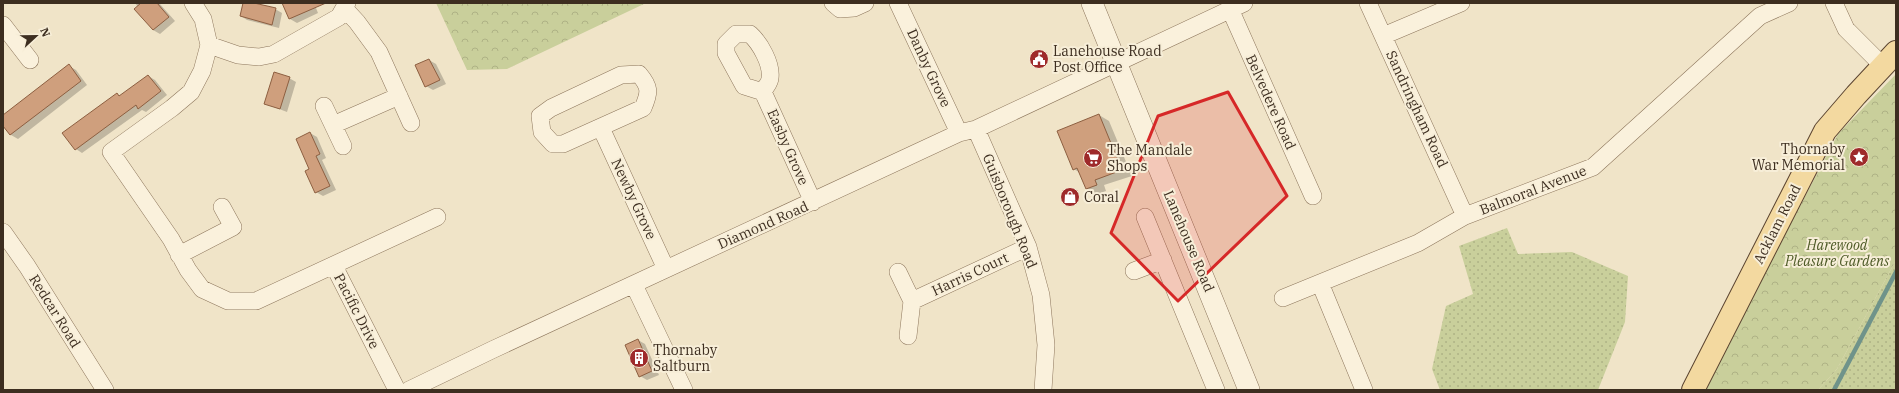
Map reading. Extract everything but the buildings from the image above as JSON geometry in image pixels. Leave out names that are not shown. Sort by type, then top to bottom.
[{"type":"main road","name":"Acklam Road","points":[[1693,390],[1825,131],[1889,59]]},
{"type":"street","name":"Pacific Drive","points":[[193,3],[203,19],[209,45],[202,71],[191,92],[172,108],[111,152],[202,289],[228,301],[256,301],[334,266],[397,390]]},
{"type":"street","points":[[833,3],[840,9],[854,8],[865,3]]},
{"type":"street","name":"Danby Grove","points":[[898,3],[959,133]]},
{"type":"street","name":"Lanehouse Road","points":[[1092,3],[1249,390]]},
{"type":"street","name":"Sandringham Road","points":[[1368,3],[1465,216]]},
{"type":"street","points":[[1383,36],[1461,3]]},
{"type":"street","name":"Balmoral Avenue","points":[[1283,298],[1418,243],[1465,216],[1593,167],[1760,16],[1789,3]]},
{"type":"street","points":[[1834,3],[1846,29],[1889,59]]},
{"type":"street","name":"Diamond Road","points":[[409,390],[959,133],[976,129],[1237,5]]},
{"type":"street","name":"Belvedere Road","points":[[1237,5],[1313,196]]},
{"type":"street","points":[[209,45],[238,55],[259,57],[274,54],[339,17],[346,6],[379,52],[411,123]]},
{"type":"street","points":[[3,25],[30,60]]},
{"type":"street","points":[[639,74],[647,84],[648,96],[643,108],[601,128],[563,144],[553,144],[542,132],[540,116],[551,108],[622,75],[639,74]]},
{"type":"street","name":"Easby Grove","points":[[763,92],[813,202]]},
{"type":"street","points":[[333,125],[399,96]]},
{"type":"street","points":[[324,106],[343,146]]},
{"type":"street","name":"Newby Grove","points":[[601,128],[666,269]]},
{"type":"street","name":"Guisborough Road","points":[[976,129],[1028,247],[1041,295],[1046,345],[1043,390]]},
{"type":"street","points":[[179,255],[233,227],[222,207]]},
{"type":"street","points":[[334,266],[437,217]]},
{"type":"street","points":[[1145,217],[1216,390]]},
{"type":"street","name":"Redcar Road","points":[[3,232],[27,266],[105,390]]},
{"type":"street","name":"Harris Court","points":[[912,301],[1028,247]]},
{"type":"street","points":[[1134,271],[1163,260]]},
{"type":"street","points":[[898,272],[912,301],[908,336]]},
{"type":"street","points":[[1320,283],[1364,390]]},
{"type":"street","points":[[634,285],[684,390]]},
{"type":"highlighted area","points":[[1228,92],[1287,196],[1178,301],[1111,233],[1158,116]]},
{"type":"green space","points":[[436,3],[646,3],[507,69],[467,70]]},
{"type":"green space","name":"Harewood Pleasure Gardens","points":[[1896,74],[1896,260],[1837,369],[1818,390],[1703,390],[1838,134]]},
{"type":"green space","points":[[1507,228],[1518,254],[1572,252],[1628,276],[1625,322],[1598,390],[1440,390],[1432,369],[1446,306],[1473,294],[1459,246]]},
{"type":"green space","points":[[1896,260],[1896,390],[1818,390],[1837,369]]},
{"type":"waterway","points":[[1834,390],[1896,272]]},
{"type":"place","name":"Lanehouse Road Post Office","points":[[1039,59]]},
{"type":"place","name":"Thornaby War Memorial","points":[[1859,157]]},
{"type":"place","name":"The Mandale Shops","points":[[1093,158]]},
{"type":"place","name":"Coral","points":[[1070,197]]},
{"type":"place","name":"Thornaby Saltburn","points":[[639,358]]}]
